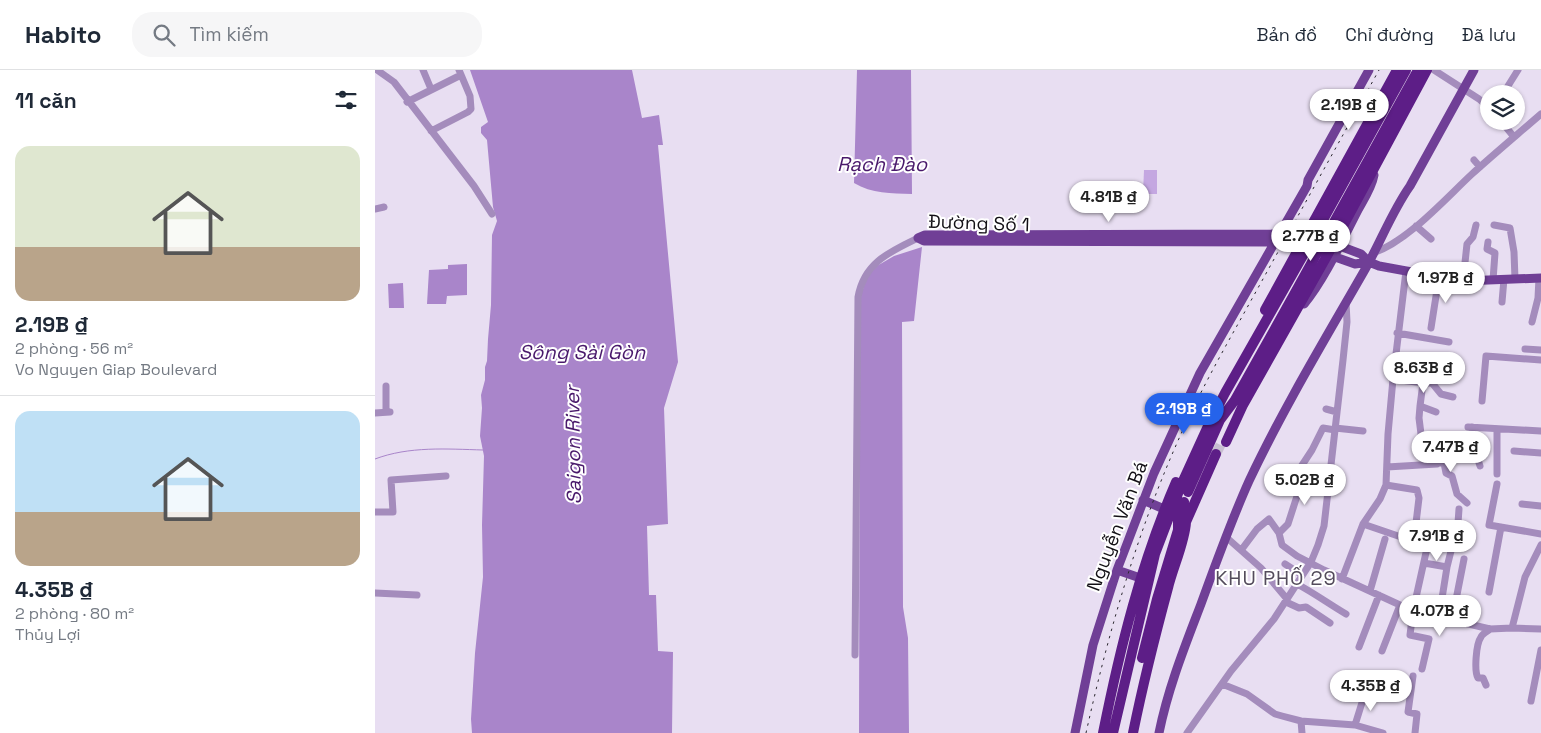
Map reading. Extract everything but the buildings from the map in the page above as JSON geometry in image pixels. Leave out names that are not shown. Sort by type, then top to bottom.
[{"type":"highway","points":[[1103,733],[1119,655],[1135,595],[1145,580],[1182,483],[1208,426],[1397,70]]},
{"type":"highway","points":[[1309,237],[1406,70]]},
{"type":"highway","points":[[1333,243],[1331,231],[1417,70]]},
{"type":"highway","points":[[1224,441],[1234,408],[1297,310],[1427,70]]},
{"type":"highway","points":[[1341,212],[1356,202]]},
{"type":"highway","points":[[1113,733],[1153,542],[1164,509],[1197,432],[1304,247]]},
{"type":"highway","points":[[1128,733],[1146,641],[1177,530],[1178,518],[1186,497],[1220,420],[1239,402],[1327,254]]},
{"type":"highway","points":[[1133,733],[1150,654],[1173,570],[1186,532],[1187,522],[1216,454]]},
{"type":"highway","points":[[1177,530],[1187,522]]},
{"type":"highway","points":[[1153,542],[1155,554]]},
{"type":"highway","points":[[1108,733],[1115,722]]},
{"type":"main road","name":"Nguyễn Văn Bá","points":[[1075,733],[1093,645],[1117,570],[1143,500],[1189,394],[1247,289],[1248,282],[1307,186],[1308,180],[1369,70]]},
{"type":"main road","points":[[1159,733],[1165,703],[1175,672],[1226,537],[1257,466],[1369,262],[1398,204],[1410,186],[1474,70]]},
{"type":"main road","points":[[1327,254],[1371,185],[1374,170]]},
{"type":"main road","name":"Đường Số 1","points":[[918,238],[925,235],[1309,237],[1333,243],[1361,254],[1369,262]]},
{"type":"main road","name":"Đường Số 1","points":[[1275,238],[1355,264],[1369,262]]},
{"type":"main road","points":[[1369,262],[1406,271],[1463,280],[1540,278]]},
{"type":"main road","points":[[1211,465],[1219,458],[1224,441]]},
{"type":"main road","points":[[1143,500],[1164,509]]},
{"type":"main road","points":[[1117,570],[1145,580]]},
{"type":"street","points":[[377,70],[393,82],[474,186],[492,214]]},
{"type":"street","points":[[423,70],[431,89]]},
{"type":"street","points":[[1434,70],[1480,101]]},
{"type":"street","points":[[1509,85],[1518,70]]},
{"type":"street","points":[[407,102],[460,72],[470,96],[471,109],[431,131]]},
{"type":"street","points":[[1373,253],[1386,249],[1432,213],[1480,167],[1541,114]]},
{"type":"street","points":[[1508,130],[1514,137]]},
{"type":"street","points":[[1474,160],[1480,167]]},
{"type":"street","points":[[375,209],[384,207]]},
{"type":"street","points":[[1463,280],[1467,244],[1473,237],[1476,225]]},
{"type":"street","points":[[1494,225],[1510,228],[1514,252],[1515,279]]},
{"type":"street","points":[[1416,226],[1431,240]]},
{"type":"street","points":[[855,655],[858,297],[860,286],[869,268],[893,250],[918,238]]},
{"type":"street","points":[[1488,242],[1487,249],[1495,253],[1493,280]]},
{"type":"street","points":[[1342,580],[1363,524],[1380,499],[1386,485],[1397,333],[1406,271]]},
{"type":"street","points":[[1431,328],[1439,277]]},
{"type":"street","points":[[1532,322],[1538,298],[1540,278]]},
{"type":"street","points":[[1502,302],[1505,279]]},
{"type":"street","points":[[1187,733],[1231,671],[1287,601],[1311,562],[1318,545],[1323,526],[1337,412],[1347,322],[1346,302]]},
{"type":"street","points":[[1397,333],[1449,342]]},
{"type":"street","points":[[1525,349],[1541,350]]},
{"type":"street","points":[[1482,400],[1486,356],[1541,360]]},
{"type":"street","points":[[1393,379],[1432,383],[1441,394],[1453,397]]},
{"type":"street","points":[[1423,383],[1419,418],[1422,442],[1437,444],[1445,473],[1451,476],[1457,494],[1467,503]]},
{"type":"street","points":[[375,413],[389,412],[386,386]]},
{"type":"street","points":[[1420,406],[1437,412]]},
{"type":"street","points":[[1327,409],[1337,412]]},
{"type":"street","points":[[1480,466],[1470,427],[1541,431]]},
{"type":"street","points":[[1293,479],[1312,450],[1323,428],[1363,430]]},
{"type":"street","points":[[1497,428],[1497,474]]},
{"type":"street","points":[[1513,451],[1541,453]]},
{"type":"street","points":[[1387,467],[1441,463],[1462,455],[1466,455],[1469,459]]},
{"type":"street","points":[[1279,533],[1288,524],[1298,493],[1311,469],[1329,470]]},
{"type":"street","points":[[375,512],[393,512],[391,480],[446,476]]},
{"type":"street","points":[[1497,484],[1489,525],[1541,534]]},
{"type":"street","points":[[1386,485],[1417,490],[1419,498],[1416,524]]},
{"type":"street","points":[[1522,504],[1541,506]]},
{"type":"street","points":[[1439,617],[1459,509]]},
{"type":"street","points":[[1242,549],[1257,528],[1269,519],[1279,533],[1282,545],[1297,556],[1342,580],[1413,611],[1490,629],[1541,629]]},
{"type":"street","points":[[1363,524],[1405,538]]},
{"type":"street","points":[[1489,592],[1501,527]]},
{"type":"street","points":[[1226,537],[1242,549],[1261,568],[1287,601],[1299,608],[1306,607],[1330,623]]},
{"type":"street","points":[[1370,591],[1385,539]]},
{"type":"street","points":[[1512,628],[1525,577],[1541,545]]},
{"type":"street","points":[[1422,670],[1429,639],[1411,635],[1413,611],[1427,548]]},
{"type":"street","points":[[1453,620],[1464,559]]},
{"type":"street","points":[[1424,563],[1447,568]]},
{"type":"street","points":[[1285,564],[1302,575]]},
{"type":"street","points":[[1297,584],[1313,592],[1346,614]]},
{"type":"street","points":[[375,593],[417,594]]},
{"type":"street","points":[[1359,647],[1379,595]]},
{"type":"street","points":[[1382,651],[1400,605]]},
{"type":"street","points":[[1486,685],[1483,678],[1479,678],[1476,673],[1476,660],[1480,638],[1490,629]]},
{"type":"street","points":[[1531,701],[1541,650]]},
{"type":"street","points":[[1413,676],[1408,712],[1417,714],[1415,733]]},
{"type":"street","points":[[1222,684],[1256,699],[1275,714],[1301,722],[1355,726],[1381,733]]},
{"type":"street","points":[[1355,726],[1365,693]]},
{"type":"street","points":[[1301,722],[1302,733]]},
{"type":"shaded area","points":[[1144,170],[1157,170],[1157,194],[1143,194]]},
{"type":"water","name":"Sông Sài Gòn","points":[[470,70],[632,70],[642,118],[659,115],[663,145],[658,145],[678,362],[664,408],[668,524],[647,526],[649,595],[656,595],[658,651],[673,652],[672,733],[472,733],[471,719],[475,653],[483,577],[484,456],[480,436],[481,395],[485,380],[491,305],[492,235],[497,221],[493,207],[487,140],[481,133],[481,127],[488,122]]},
{"type":"water","name":"Rạch Đào","points":[[857,70],[911,70],[912,194],[875,191],[854,183]]},
{"type":"water","points":[[922,247],[914,321],[902,322],[903,607],[908,638],[909,733],[859,733],[860,297],[870,270],[894,256]]},
{"type":"water","points":[[467,264],[467,295],[447,296],[446,304],[427,304],[429,270],[448,269],[448,265]]},
{"type":"water","points":[[403,283],[404,308],[389,308],[388,284]]},
{"type":"waterway","points":[[375,459],[415,450],[483,450]]},
{"type":"tunnel","points":[[1216,454],[1221,444]]},
{"type":"railway","points":[[1086,733],[1124,586],[1162,478],[1177,443],[1222,353],[1379,70]]},
{"type":"district","name":"KHU PHỐ 29","points":[[1276,578]]},
{"type":"water label","name":"Saigon River","points":[[573,445]]}]
